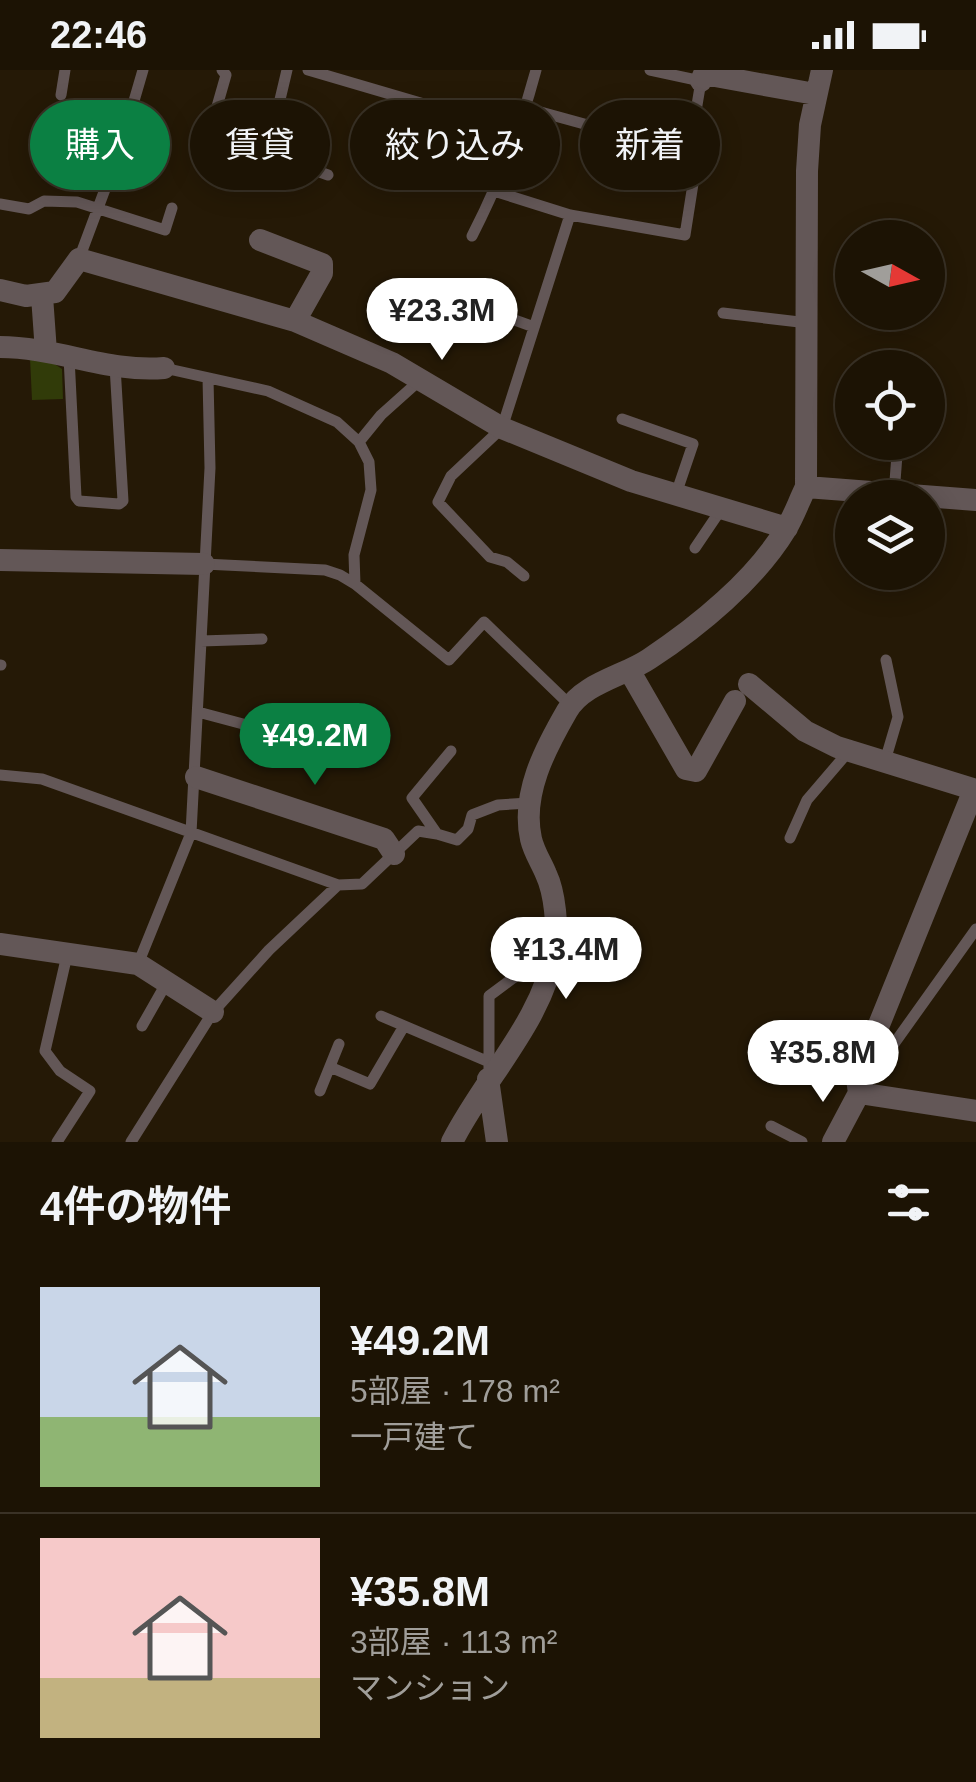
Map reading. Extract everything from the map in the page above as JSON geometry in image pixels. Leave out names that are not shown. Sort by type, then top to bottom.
[{"type":"street","points":[[452,1142],[489,1071],[520,1033],[546,984],[555,946],[554,910],[548,876],[531,842],[529,803],[531,787],[570,705],[598,684],[648,660],[736,589],[787,528],[806,488],[807,171],[815,94],[822,70]]},
{"type":"street","points":[[702,81],[704,74],[815,94]]},
{"type":"street","points":[[260,240],[322,264],[322,273],[295,322]]},
{"type":"street","points":[[0,290],[42,296],[55,292],[79,260],[295,322],[392,362],[502,428],[630,482],[787,528]]},
{"type":"street","points":[[42,296],[58,354]]},
{"type":"street","points":[[0,347],[26,347],[139,370],[164,368]]},
{"type":"street","points":[[806,488],[835,490]]},
{"type":"street","points":[[945,498],[976,500]]},
{"type":"street","points":[[0,560],[204,564]]},
{"type":"street","points":[[629,670],[686,768],[696,771],[742,692],[849,751],[975,790],[857,1079],[859,1094],[833,1142]]},
{"type":"street","points":[[196,776],[384,839],[394,854]]},
{"type":"street","points":[[0,944],[138,964],[213,1012]]},
{"type":"street","points":[[489,1071],[496,1142]]},
{"type":"street","points":[[859,1094],[976,1112]]},
{"type":"lane","points":[[61,95],[65,70]]},
{"type":"lane","points":[[79,260],[143,70]]},
{"type":"lane","points":[[219,100],[226,75],[222,70]]},
{"type":"lane","points":[[280,100],[288,70]]},
{"type":"lane","points":[[308,70],[409,100]]},
{"type":"lane","points":[[528,100],[536,70]]},
{"type":"lane","points":[[501,190],[570,215],[685,235],[693,184],[687,164],[702,81],[650,70]]},
{"type":"lane","points":[[472,236],[494,190]]},
{"type":"lane","points":[[0,204],[29,209],[56,200],[99,208],[164,230],[172,208]]},
{"type":"lane","points":[[524,576],[507,562],[490,557],[438,502],[451,476],[502,428],[570,215]]},
{"type":"lane","points":[[470,304],[534,327]]},
{"type":"lane","points":[[723,313],[808,323]]},
{"type":"lane","points":[[58,354],[79,502],[123,501],[116,366]]},
{"type":"lane","points":[[164,368],[268,391],[337,422],[359,442],[368,462],[371,490],[354,555],[354,584]]},
{"type":"lane","points":[[138,964],[191,833],[210,468],[208,378]]},
{"type":"lane","points":[[359,442],[381,415],[420,380]]},
{"type":"lane","points":[[622,419],[693,444],[676,494]]},
{"type":"lane","points":[[696,548],[720,510]]},
{"type":"lane","points":[[204,564],[340,574],[449,660],[484,622],[570,705]]},
{"type":"lane","points":[[201,641],[262,639]]},
{"type":"lane","points":[[885,761],[898,716],[886,660]]},
{"type":"lane","points":[[198,712],[243,724]]},
{"type":"lane","points":[[438,834],[412,798],[451,750]]},
{"type":"lane","points":[[790,838],[807,800],[849,751]]},
{"type":"lane","points":[[0,775],[42,780],[338,885],[362,884],[418,831],[457,840],[468,829],[472,815],[498,804],[529,803]]},
{"type":"lane","points":[[131,1142],[213,1012],[269,950],[338,885]]},
{"type":"lane","points":[[859,1094],[976,929]]},
{"type":"lane","points":[[57,1142],[90,1091],[60,1071],[45,1052],[67,955]]},
{"type":"lane","points":[[382,1016],[489,1071],[488,996],[532,964],[551,964]]},
{"type":"lane","points":[[142,1026],[167,982]]},
{"type":"lane","points":[[330,1067],[370,1084],[404,1026]]},
{"type":"lane","points":[[320,1091],[338,1044]]},
{"type":"lane","points":[[771,1126],[802,1142]]},
{"type":"green space","points":[[30,358],[47,359],[62,369],[63,399],[32,400]]}]
